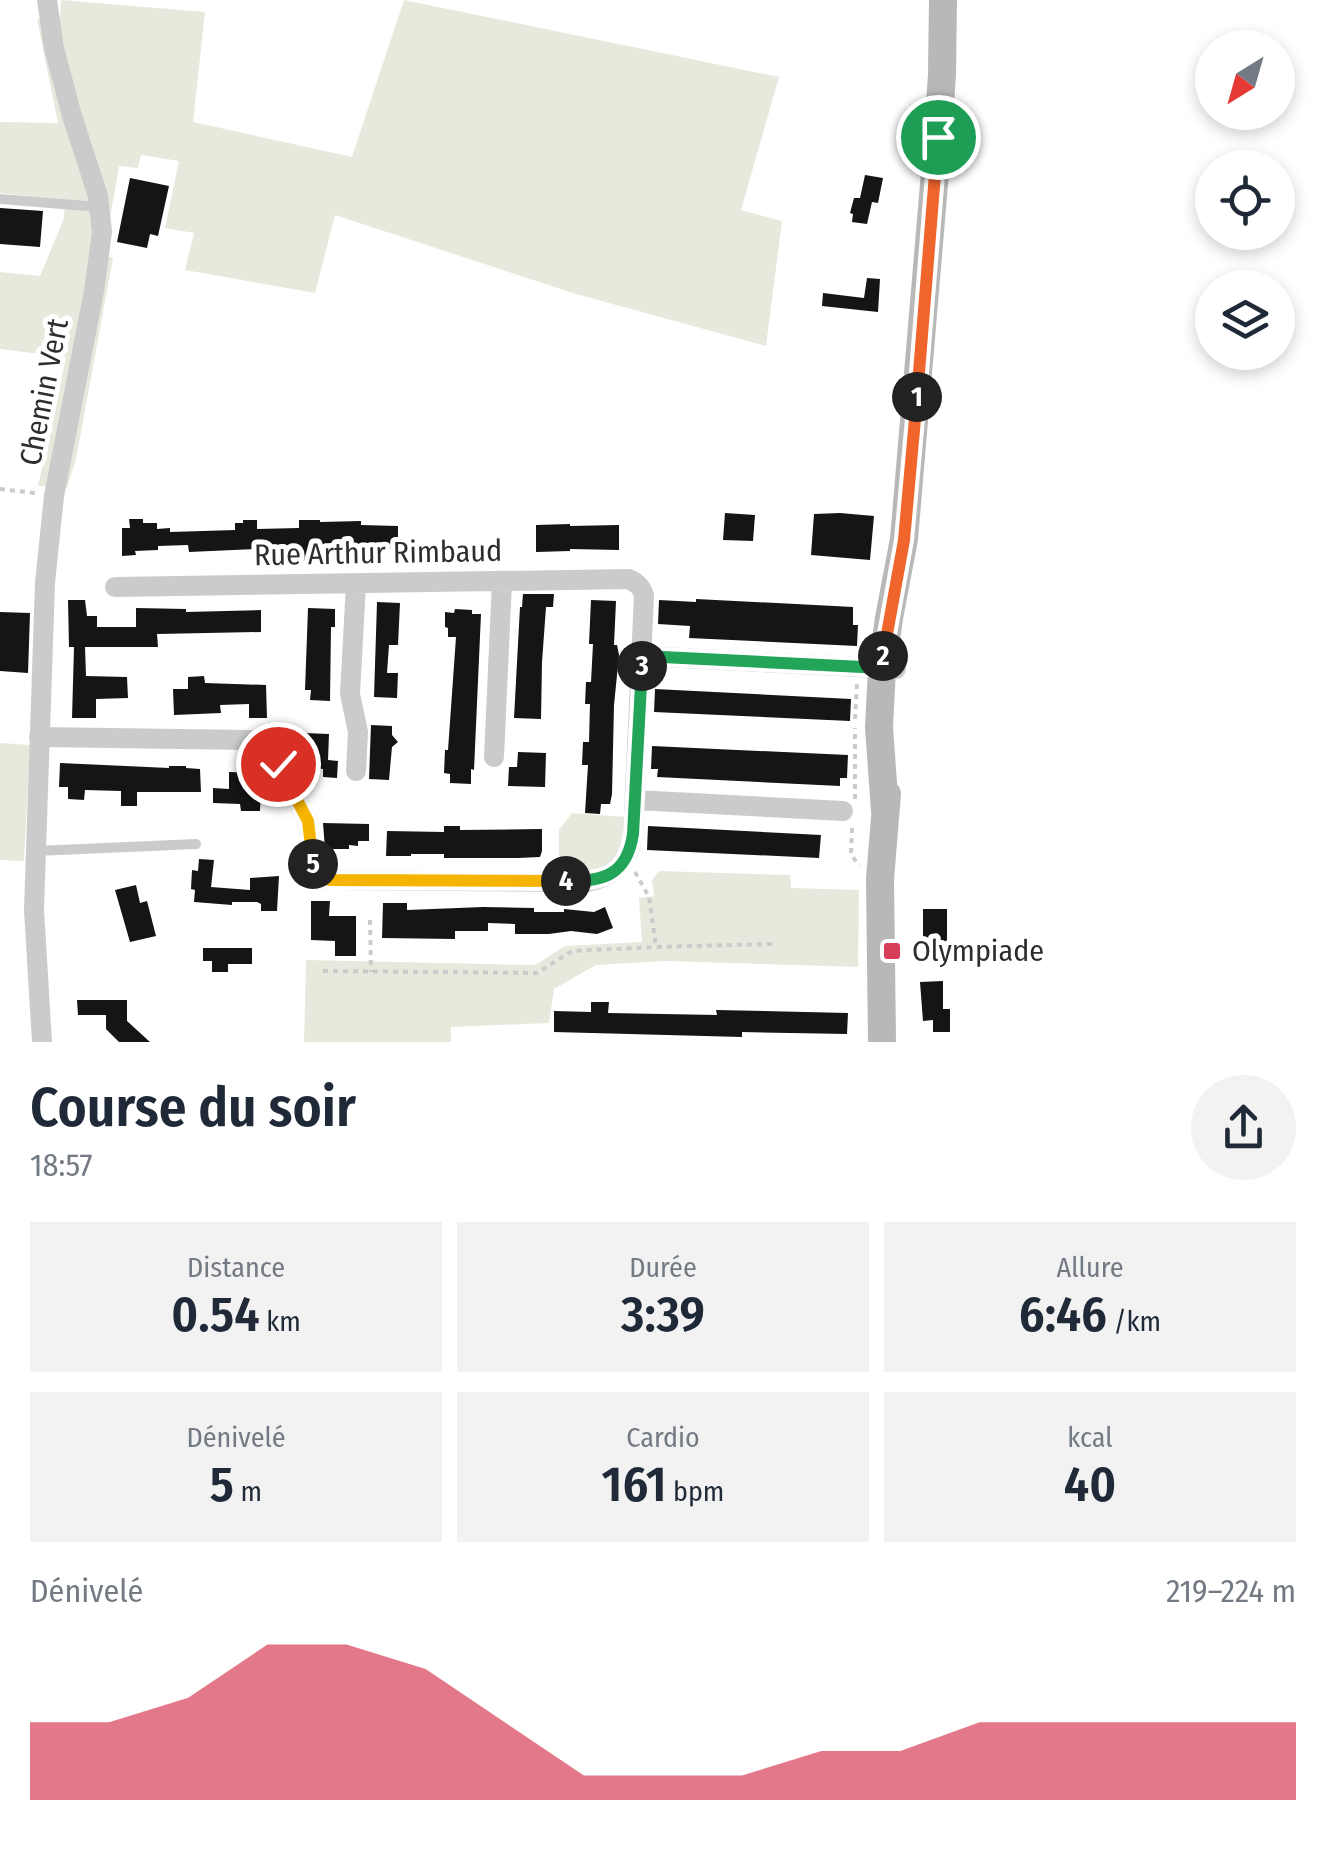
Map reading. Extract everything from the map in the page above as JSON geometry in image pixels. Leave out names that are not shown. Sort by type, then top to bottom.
[{"type":"main road","points":[[882,1042],[880,879],[885,810],[879,668],[904,540],[938,137],[942,0]]},
{"type":"street","name":"Chemin Vert","points":[[42,1042],[34,910],[45,583],[54,496],[102,232],[100,207],[54,48],[48,0]]},
{"type":"street","name":"Rue Arthur Rimbaud","points":[[115,587],[629,579],[639,585],[644,596],[642,656]]},
{"type":"street","points":[[494,758],[502,581]]},
{"type":"street","points":[[356,584],[350,694],[358,732],[356,771]]},
{"type":"street","points":[[39,737],[259,743],[278,764],[308,821],[317,874],[329,880],[585,882],[611,874],[624,861],[631,845],[642,656],[879,668]]},
{"type":"street","points":[[634,800],[850,814]]},
{"type":"lane","points":[[0,199],[100,207]]},
{"type":"lane","points":[[35,851],[196,844]]},
{"type":"path","points":[[0,490],[54,496]]},
{"type":"path","points":[[879,668],[850,814],[851,854],[858,866],[880,879]]},
{"type":"path","points":[[624,861],[638,875],[649,897],[656,947]]},
{"type":"path","points":[[370,920],[371,972]]},
{"type":"path","points":[[323,971],[537,973],[572,951],[772,944]]},
{"type":"shaded area","points":[[61,0],[205,12],[193,122],[352,157],[404,0],[779,77],[741,210],[782,221],[766,346],[576,294],[335,215],[315,293],[185,270],[194,233],[165,228],[179,161],[141,155],[138,168],[119,166],[109,224],[107,256],[113,258],[76,459],[67,488],[38,486],[66,357],[0,349],[0,272],[40,276],[64,218],[65,200],[0,193],[0,122],[58,123],[37,19],[60,21]]},
{"type":"shaded area","points":[[0,743],[30,745],[24,861],[0,860]]},
{"type":"shaded area","points":[[572,813],[626,817],[622,843],[610,865],[589,873],[559,871],[559,830]]},
{"type":"shaded area","points":[[659,871],[790,875],[791,888],[859,890],[858,967],[664,961],[596,965],[554,989],[549,1023],[451,1027],[451,1042],[304,1042],[306,960],[535,965],[565,946],[642,942],[639,898],[654,896],[652,880]]},
{"type":"building","points":[[865,175],[883,178],[878,203],[872,202],[867,224],[852,222],[850,213],[854,198],[860,198]]},
{"type":"building","points":[[130,178],[169,186],[158,236],[150,234],[147,248],[117,242]]},
{"type":"building","points":[[0,208],[43,211],[40,247],[0,244]]},
{"type":"building","points":[[867,278],[880,279],[878,312],[822,306],[823,293],[864,298]]},
{"type":"building","points":[[725,513],[755,515],[753,541],[723,540]]},
{"type":"building","points":[[814,514],[874,516],[870,560],[811,555]]},
{"type":"building","points":[[129,519],[157,523],[157,529],[170,528],[170,532],[235,530],[235,523],[243,520],[257,520],[257,529],[299,528],[299,520],[361,521],[361,525],[398,526],[398,549],[361,550],[361,557],[317,556],[317,561],[300,562],[300,553],[258,554],[258,549],[189,552],[188,545],[158,546],[158,550],[122,556],[122,528],[130,528]]},
{"type":"building","points":[[536,525],[619,525],[619,550],[536,552]]},
{"type":"building","points":[[523,594],[554,594],[553,607],[546,607],[541,719],[514,718]]},
{"type":"building","points":[[68,600],[85,600],[87,616],[97,616],[97,627],[136,627],[136,608],[186,612],[261,610],[261,632],[157,634],[158,647],[85,647],[86,676],[127,677],[128,698],[96,699],[96,718],[72,718],[74,647],[69,647]]},
{"type":"building","points":[[591,600],[616,601],[614,645],[619,655],[612,794],[610,804],[601,804],[600,814],[585,813],[588,765],[582,765],[583,742],[589,742],[590,704],[585,704],[586,682],[591,682]]},
{"type":"building","points":[[659,600],[853,607],[853,625],[858,625],[857,646],[689,638],[690,626],[658,624]]},
{"type":"building","points":[[377,602],[400,603],[398,645],[389,645],[387,673],[398,673],[397,698],[374,697]]},
{"type":"building","points":[[308,608],[335,609],[335,627],[331,627],[330,701],[310,700],[311,690],[305,690]]},
{"type":"building","points":[[455,609],[481,614],[471,784],[450,783],[450,774],[444,773],[456,637],[448,637],[445,612],[454,613]]},
{"type":"building","points":[[0,612],[30,613],[28,673],[0,671]]},
{"type":"building","points":[[204,676],[205,683],[266,685],[267,718],[249,718],[249,704],[220,705],[221,713],[174,715],[173,689],[188,689],[188,677]]},
{"type":"building","points":[[655,689],[851,699],[850,721],[654,712]]},
{"type":"building","points":[[371,725],[392,726],[392,735],[398,742],[392,747],[389,780],[369,779]]},
{"type":"building","points":[[304,733],[329,734],[328,760],[338,761],[337,778],[323,777],[323,769],[304,767]]},
{"type":"building","points":[[652,746],[848,755],[847,778],[840,778],[840,786],[657,777],[658,769],[651,769]]},
{"type":"building","points":[[518,752],[546,753],[545,787],[508,786],[509,767],[517,767]]},
{"type":"building","points":[[60,763],[186,766],[200,769],[201,792],[137,792],[137,806],[121,806],[121,791],[85,790],[84,800],[68,799],[68,787],[59,787]]},
{"type":"building","points":[[229,772],[262,773],[260,811],[241,811],[240,804],[213,803],[213,788],[229,789]]},
{"type":"building","points":[[323,823],[369,824],[369,841],[358,841],[358,846],[349,845],[349,849],[325,849]]},
{"type":"building","points":[[444,826],[460,826],[460,830],[542,829],[542,851],[540,857],[518,858],[386,856],[387,831],[444,832]]},
{"type":"building","points":[[648,826],[821,835],[819,858],[647,850]]},
{"type":"building","points":[[199,859],[214,860],[211,887],[250,890],[250,878],[279,876],[277,911],[261,911],[257,902],[194,902],[192,870],[198,871]]},
{"type":"building","points":[[136,885],[140,903],[147,901],[156,936],[130,942],[115,890]]},
{"type":"building","points":[[311,901],[330,901],[329,916],[356,916],[356,956],[335,956],[335,941],[311,940]]},
{"type":"building","points":[[383,903],[407,903],[407,910],[483,907],[594,912],[605,907],[613,928],[597,934],[515,934],[515,924],[488,923],[488,931],[455,931],[455,939],[382,938]]},
{"type":"building","points":[[923,909],[947,909],[947,947],[923,948]]},
{"type":"building","points":[[203,948],[252,948],[252,964],[228,964],[228,972],[212,972],[212,961],[203,961]]},
{"type":"building","points":[[943,981],[943,1009],[950,1009],[950,1032],[933,1032],[933,1020],[923,1021],[920,982]]},
{"type":"building","points":[[77,1000],[127,1000],[127,1021],[150,1042],[119,1042],[106,1029],[106,1015],[78,1015]]},
{"type":"building","points":[[591,1002],[609,1002],[608,1013],[848,1013],[847,1034],[742,1032],[742,1037],[554,1032],[554,1011],[591,1012]]},
{"type":"place","name":"Olympiade","points":[[892,951]]},
{"type":"route","points":[[278,764],[308,821],[317,874],[329,880],[585,882],[611,874],[629,853],[642,656],[882,668],[904,540],[938,137]]}]
